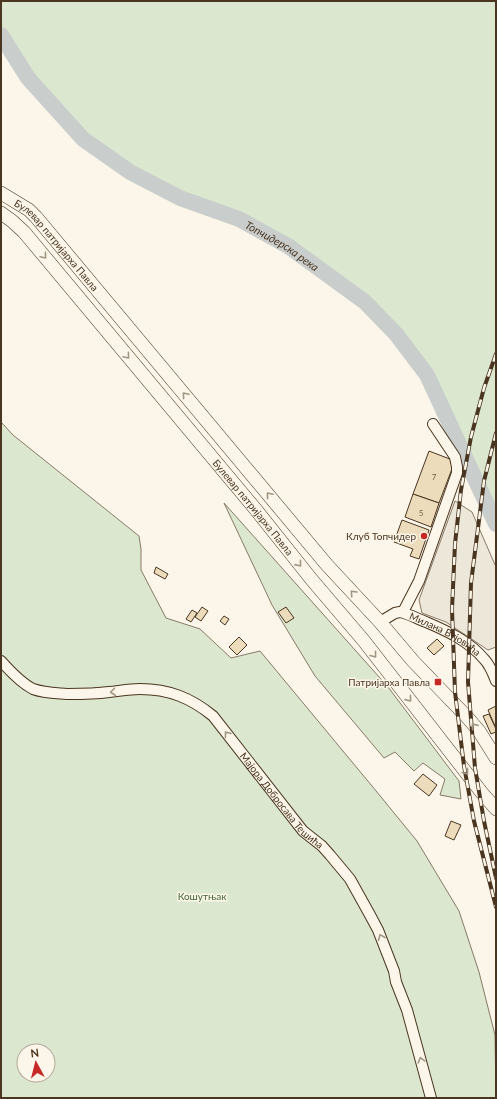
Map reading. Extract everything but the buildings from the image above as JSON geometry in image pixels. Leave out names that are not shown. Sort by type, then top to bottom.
[{"type":"main road","name":"Булевар патријарха Павла","points":[[1,193],[29,210],[36,217],[327,565],[380,622],[413,661],[479,731],[496,758]]},
{"type":"main road","name":"Булевар патријарха Павла","points":[[1,213],[24,232],[257,512],[364,642],[496,809]]},
{"type":"street","name":"Милана Вујовића","points":[[402,612],[418,581],[458,467],[455,457],[433,424]]},
{"type":"street","name":"Милана Вујовића","points":[[380,622],[395,613],[402,612],[441,629],[468,643],[484,659],[496,681]]},
{"type":"street","name":"Мајора Добросава Тешића","points":[[1,661],[8,670],[33,688],[47,693],[91,694],[139,689],[156,690],[172,693],[186,698],[202,707],[213,716],[303,831],[322,846],[350,879],[378,930],[394,971],[396,982],[410,1022],[432,1098]]},
{"type":"green space","points":[[1,1],[496,1],[496,524],[427,375],[396,334],[365,302],[288,246],[239,219],[180,198],[130,172],[83,139],[28,78],[1,35]]},
{"type":"green space","name":"Кошутњак","points":[[1,422],[13,435],[139,536],[141,549],[141,570],[166,618],[200,629],[231,658],[260,651],[417,841],[459,911],[479,972],[495,1035],[496,1098],[1,1098]]},
{"type":"green space","points":[[224,503],[388,687],[459,781],[461,799],[440,795],[445,779],[423,763],[414,771],[395,752],[384,758],[315,676],[272,605]]},
{"type":"shaded area","points":[[455,501],[472,512],[496,567],[496,647],[488,650],[446,622],[422,613],[419,600]]},
{"type":"waterway","name":"Топчидерска река","points":[[1,35],[28,78],[83,139],[130,172],[180,198],[239,219],[288,246],[365,302],[396,334],[427,375],[496,524]]},
{"type":"railway","points":[[496,354],[484,388],[471,437],[461,490],[455,544],[452,609],[455,692],[464,766],[474,821],[496,907]]},
{"type":"railway","points":[[496,433],[484,481],[471,583],[468,682],[475,768],[496,878]]},
{"type":"place","name":"Клуб Топчидер","points":[[424,536]]},
{"type":"place","name":"Патријарха Павла","points":[[438,682]]}]
